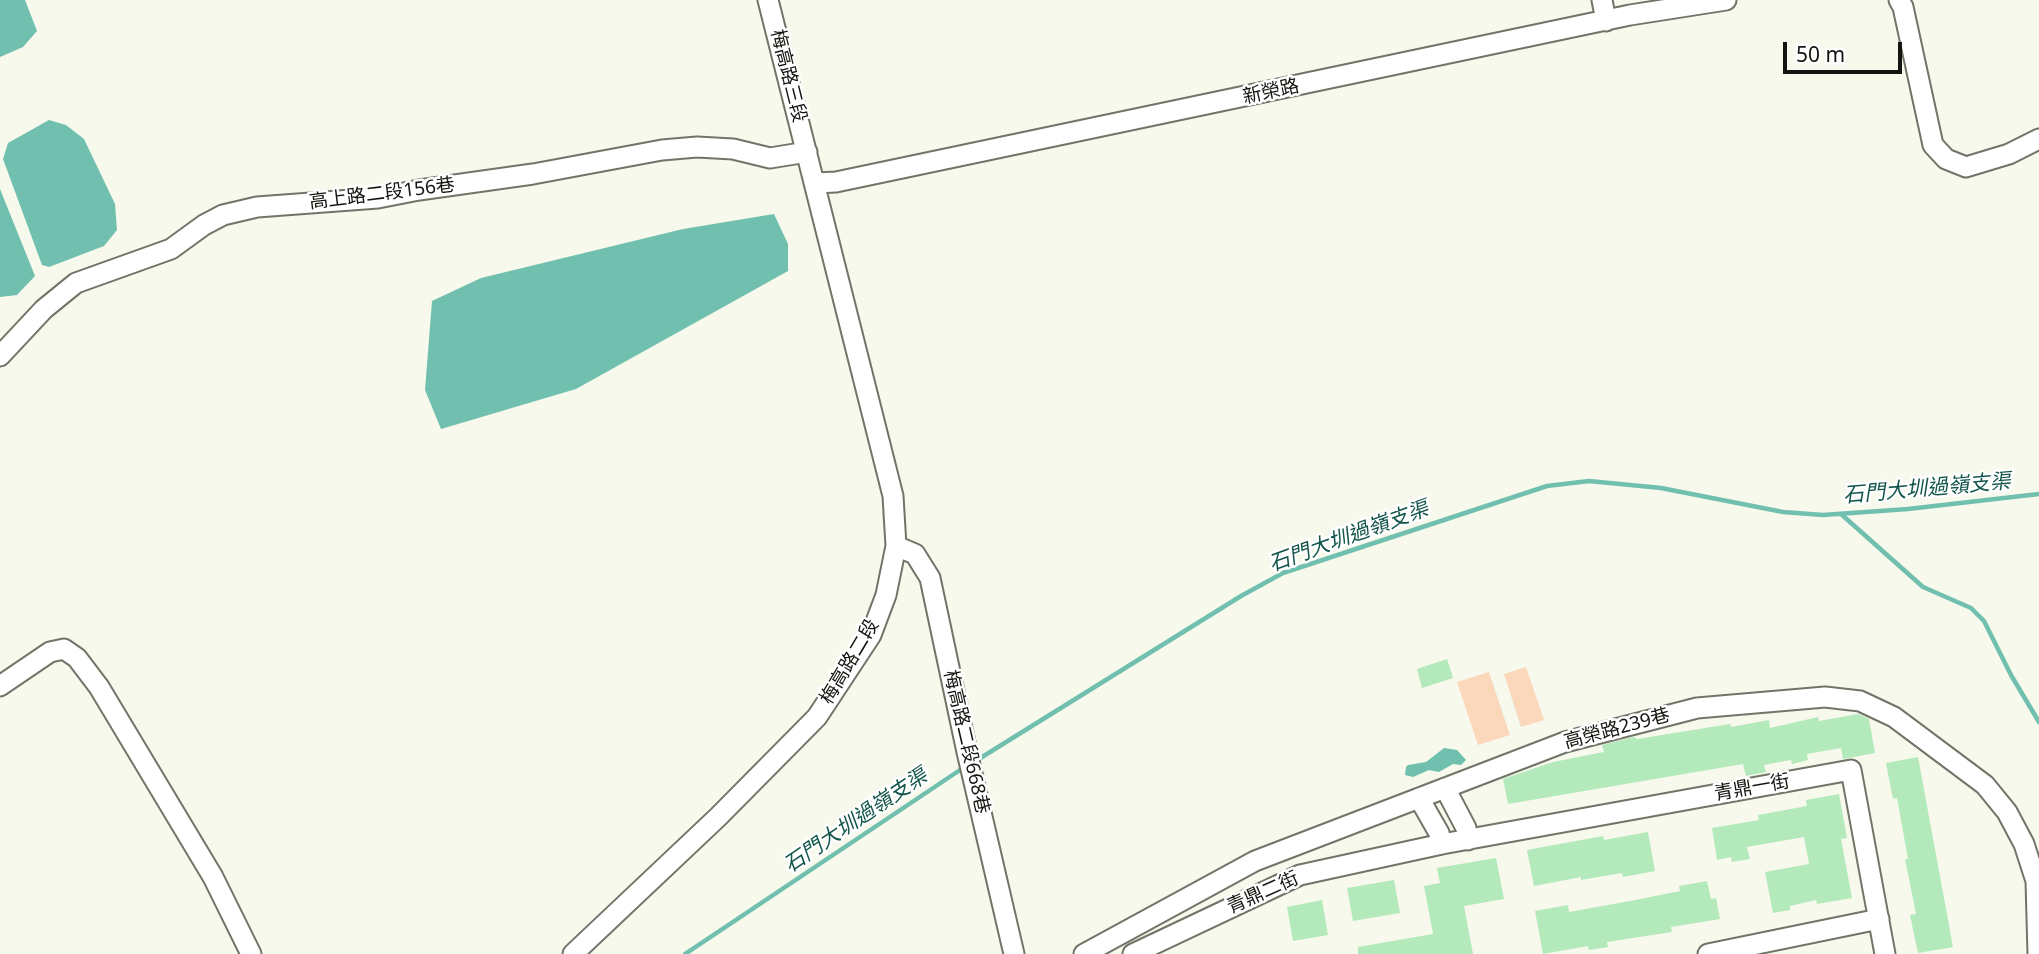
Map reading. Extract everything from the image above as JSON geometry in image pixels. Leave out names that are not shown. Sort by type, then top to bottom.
[{"type":"street","name":"梅高路三段","points":[[768,0],[807,152]]},
{"type":"street","points":[[1602,0],[1606,20]]},
{"type":"street","name":"新榮路","points":[[815,183],[836,182],[1606,20],[1726,0]]},
{"type":"street","points":[[1899,0],[1903,7],[1933,145],[1946,159],[1966,167],[2009,154],[2039,139]]},
{"type":"street","name":"高上路二段156巷","points":[[0,356],[44,309],[76,283],[171,248],[223,215],[257,207],[378,198],[533,174],[662,150],[697,147],[733,149],[770,158],[807,152]]},
{"type":"street","name":"梅高路二段","points":[[573,954],[718,817],[817,717],[871,635],[886,595],[896,546],[893,496],[807,152]]},
{"type":"street","name":"梅高路二段668巷","points":[[896,546],[915,554],[930,578],[1014,954]]},
{"type":"street","points":[[0,686],[50,652],[64,649],[77,658],[99,687],[213,877],[251,954]]},
{"type":"street","name":"高榮路239巷","points":[[1084,954],[1255,860],[1564,742],[1697,708],[1825,697],[1860,701],[1894,717],[1985,785],[2007,812],[2024,844],[2036,881],[2038,954]]},
{"type":"street","name":"青鼎一街","points":[[1468,839],[1851,770],[1885,954]]},
{"type":"street","points":[[1445,788],[1466,828],[1468,839]]},
{"type":"street","points":[[1419,797],[1439,833],[1441,844]]},
{"type":"street","name":"青鼎二街","points":[[1133,954],[1300,875],[1468,839]]},
{"type":"street","points":[[1708,954],[1879,919]]},
{"type":"shaded area","points":[[1526,667],[1544,720],[1521,727],[1504,674]]},
{"type":"shaded area","points":[[1489,672],[1510,735],[1478,745],[1457,682]]},
{"type":"water","points":[[0,0],[25,0],[37,31],[23,47],[0,57]]},
{"type":"water","points":[[49,120],[66,125],[84,139],[115,204],[117,230],[104,246],[49,267],[42,265],[3,159],[8,143]]},
{"type":"water","points":[[0,189],[35,276],[17,295],[0,297]]},
{"type":"water","points":[[774,214],[788,244],[788,271],[576,389],[441,429],[425,390],[432,301],[481,278],[683,229]]},
{"type":"water","points":[[1444,748],[1457,750],[1466,760],[1461,765],[1453,764],[1439,772],[1429,770],[1413,777],[1405,775],[1408,765],[1426,762]]},
{"type":"building","points":[[1447,659],[1453,678],[1422,688],[1417,669]]},
{"type":"building","points":[[1858,714],[1869,719],[1875,753],[1843,759],[1841,748],[1807,754],[1808,760],[1792,764],[1791,760],[1764,765],[1766,772],[1746,776],[1743,764],[1508,804],[1503,779],[1553,762],[1604,752],[1602,745],[1634,737],[1637,739],[1730,724],[1731,727],[1769,720],[1770,728],[1818,717],[1819,721]]},
{"type":"building","points":[[1918,757],[1953,947],[1918,953],[1910,915],[1916,914],[1905,859],[1908,859],[1897,798],[1893,799],[1886,763]]},
{"type":"building","points":[[1839,794],[1847,838],[1841,839],[1852,898],[1817,904],[1816,900],[1773,913],[1765,872],[1809,864],[1804,837],[1747,847],[1750,859],[1732,862],[1731,857],[1717,860],[1712,828],[1759,820],[1758,815],[1807,806],[1806,800]]},
{"type":"building","points":[[1648,832],[1655,871],[1623,877],[1622,873],[1581,880],[1581,877],[1534,886],[1527,850],[1603,836],[1604,840]]},
{"type":"building","points":[[1496,858],[1504,899],[1464,906],[1473,954],[1358,954],[1358,947],[1433,934],[1424,886],[1440,883],[1437,868]]},
{"type":"building","points":[[1394,880],[1400,913],[1353,921],[1347,888]]},
{"type":"building","points":[[1707,881],[1711,899],[1716,898],[1720,919],[1671,927],[1672,932],[1607,942],[1608,947],[1589,950],[1588,946],[1543,954],[1535,911],[1568,905],[1569,912],[1680,891],[1679,886]]},
{"type":"building","points":[[1322,900],[1328,935],[1293,941],[1287,907]]},
{"type":"waterway","name":"石門大圳過嶺支渠","points":[[974,762],[1241,596],[1283,573],[1547,486],[1589,481],[1661,488],[1783,512],[1823,515],[1908,509],[2039,494]]},
{"type":"waterway","points":[[1841,514],[1923,587],[1971,608],[1984,621],[2011,675],[2039,722]]},
{"type":"waterway","name":"石門大圳過嶺支渠","points":[[685,954],[963,768]]}]
